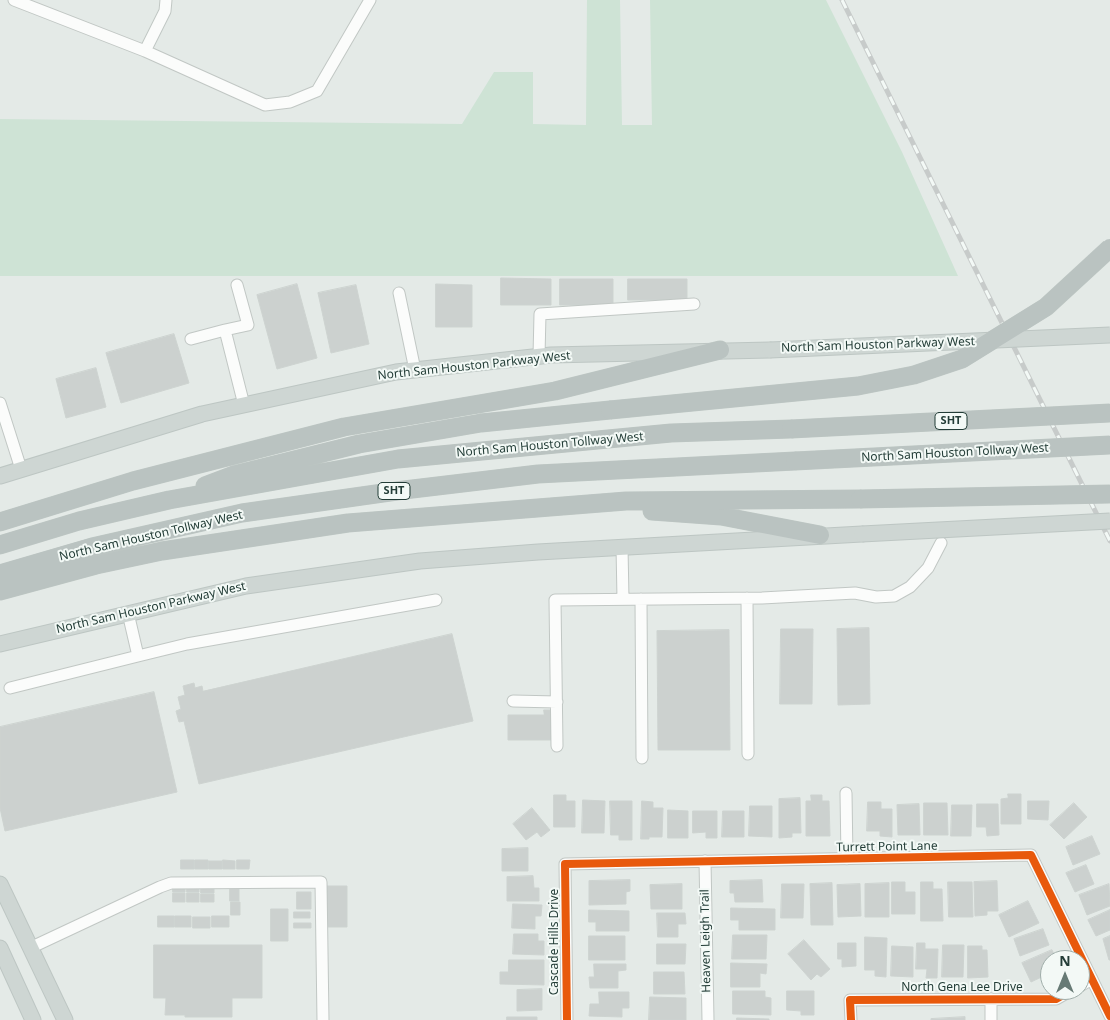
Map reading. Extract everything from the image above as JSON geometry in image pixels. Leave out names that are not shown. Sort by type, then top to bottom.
[{"type":"highway","points":[[169,500],[234,475],[359,444],[481,424],[858,386],[914,375],[962,359],[1046,307],[1110,248]]},
{"type":"highway","points":[[0,522],[133,481],[344,427],[555,391],[720,350]]},
{"type":"highway","name":"North Sam Houston Tollway West","points":[[0,545],[79,521],[169,500],[398,459],[671,433],[1110,413]]},
{"type":"highway","name":"North Sam Houston Tollway West","points":[[0,574],[92,547],[242,514],[404,490],[538,474],[1110,445]]},
{"type":"highway","points":[[0,591],[96,565],[162,551],[348,523],[626,501],[1110,494]]},
{"type":"highway","points":[[240,540],[627,509],[721,516],[820,535]]},
{"type":"main road","name":"North Sam Houston Parkway West","points":[[0,476],[202,414],[396,372],[539,356],[770,350],[1110,335]]},
{"type":"main road","name":"North Sam Houston Parkway West","points":[[0,644],[246,586],[420,561],[820,535],[1110,521]]},
{"type":"main road","points":[[0,884],[65,1020]]},
{"type":"main road","points":[[30,948],[3,954],[33,1020]]},
{"type":"street","points":[[14,0],[145,51],[265,105],[290,102],[317,91],[370,0]]},
{"type":"street","points":[[145,51],[165,11],[166,0]]},
{"type":"street","points":[[191,339],[248,325],[237,285]]},
{"type":"street","points":[[398,294],[415,370]]},
{"type":"street","points":[[539,356],[540,314],[694,304]]},
{"type":"street","points":[[225,330],[244,405]]},
{"type":"street","points":[[0,402],[22,470]]},
{"type":"street","points":[[557,746],[555,600],[747,598],[855,593],[876,597],[894,596],[910,587],[928,568],[941,544]]},
{"type":"street","points":[[622,547],[623,599]]},
{"type":"street","points":[[747,598],[748,754]]},
{"type":"street","points":[[641,599],[642,758]]},
{"type":"street","points":[[10,688],[187,644],[436,600]]},
{"type":"street","points":[[128,613],[138,656]]},
{"type":"street","points":[[512,701],[557,702]]},
{"type":"street","points":[[846,793],[847,859]]},
{"type":"street","name":"Turrett Point Lane","points":[[565,864],[1031,855],[1110,1016]]},
{"type":"street","name":"Heaven Leigh Trail","points":[[705,861],[708,1020]]},
{"type":"street","name":"Cascade Hills Drive","points":[[565,864],[567,1020]]},
{"type":"street","points":[[30,948],[171,883],[321,882],[323,1020]]},
{"type":"street","points":[[991,999],[991,1020]]},
{"type":"street","name":"North Gena Lee Drive","points":[[850,1020],[850,1000],[1040,999]]},
{"type":"green space","points":[[587,0],[620,0],[622,125],[652,125],[650,0],[826,0],[902,152],[958,276],[0,276],[0,119],[462,124],[494,72],[533,72],[533,124],[586,125]]},
{"type":"building","points":[[501,278],[551,279],[551,305],[501,305]]},
{"type":"building","points":[[560,279],[613,279],[613,305],[560,305]]},
{"type":"building","points":[[628,279],[687,279],[687,300],[628,300]]},
{"type":"building","points":[[297,284],[317,358],[277,369],[257,295]]},
{"type":"building","points":[[436,284],[472,285],[472,327],[436,327]]},
{"type":"building","points":[[356,285],[369,344],[331,353],[318,293]]},
{"type":"building","points":[[174,334],[189,383],[121,403],[106,353]]},
{"type":"building","points":[[96,368],[106,407],[66,418],[56,379]]},
{"type":"building","points":[[869,628],[870,704],[838,705],[837,629]]},
{"type":"building","points":[[781,629],[813,629],[812,704],[780,704]]},
{"type":"building","points":[[729,630],[730,750],[658,750],[657,631]]},
{"type":"building","points":[[452,634],[473,721],[199,784],[184,721],[179,722],[176,711],[181,709],[178,697],[185,695],[183,686],[194,683],[195,688],[202,686],[203,691]]},
{"type":"building","points":[[154,692],[177,792],[5,831],[0,808],[0,727]]},
{"type":"building","points":[[544,710],[555,710],[555,740],[508,740],[508,715],[544,715]]},
{"type":"building","points":[[1008,794],[1021,794],[1021,824],[1001,824],[1001,799],[1008,798]]},
{"type":"building","points":[[554,795],[566,795],[566,801],[575,801],[575,827],[554,827]]},
{"type":"building","points":[[811,795],[822,795],[822,801],[829,801],[830,836],[806,836],[806,801],[811,801]]},
{"type":"building","points":[[800,798],[801,833],[792,833],[792,837],[779,838],[779,799]]},
{"type":"building","points":[[583,800],[605,801],[604,833],[582,833]]},
{"type":"building","points":[[610,801],[632,801],[632,840],[619,840],[619,835],[611,835]]},
{"type":"building","points":[[642,801],[653,802],[653,808],[663,808],[662,837],[641,839]]},
{"type":"building","points":[[1028,801],[1049,801],[1048,820],[1028,819]]},
{"type":"building","points":[[868,802],[881,802],[881,809],[892,809],[892,837],[880,836],[880,831],[867,831]]},
{"type":"building","points":[[924,803],[947,803],[948,835],[924,835]]},
{"type":"building","points":[[1074,803],[1087,817],[1064,839],[1050,825]]},
{"type":"building","points":[[919,804],[920,835],[898,835],[897,805]]},
{"type":"building","points":[[977,804],[998,804],[999,835],[987,836],[986,827],[977,827]]},
{"type":"building","points":[[952,805],[972,805],[971,836],[951,836]]},
{"type":"building","points":[[750,806],[772,806],[772,837],[749,836]]},
{"type":"building","points":[[532,808],[550,830],[541,837],[537,832],[526,840],[513,824]]},
{"type":"building","points":[[668,810],[688,811],[688,838],[668,838]]},
{"type":"building","points":[[693,811],[717,811],[717,838],[706,838],[706,832],[693,833]]},
{"type":"building","points":[[723,811],[744,811],[744,837],[722,837]]},
{"type":"building","points":[[1092,836],[1100,854],[1073,865],[1066,847]]},
{"type":"building","points":[[528,848],[528,871],[502,871],[502,849]]},
{"type":"building","points":[[181,860],[194,860],[194,869],[181,869]]},
{"type":"building","points":[[195,860],[208,860],[208,869],[195,869]]},
{"type":"building","points":[[223,860],[235,861],[235,869],[223,869]]},
{"type":"building","points":[[237,860],[250,860],[249,869],[237,869]]},
{"type":"building","points":[[209,861],[222,861],[222,869],[209,869]]},
{"type":"building","points":[[1086,865],[1094,884],[1075,892],[1066,873]]},
{"type":"building","points":[[533,876],[534,888],[539,888],[539,901],[507,901],[507,877]]},
{"type":"building","points":[[630,880],[630,891],[626,892],[626,904],[589,905],[589,881]]},
{"type":"building","points":[[762,880],[763,902],[735,902],[734,893],[730,893],[730,881]]},
{"type":"building","points":[[997,881],[998,911],[987,911],[987,915],[975,916],[974,882]]},
{"type":"building","points":[[892,882],[905,882],[905,892],[915,892],[915,914],[892,914]]},
{"type":"building","points":[[921,882],[933,882],[933,889],[942,889],[943,921],[921,921]]},
{"type":"building","points":[[948,882],[972,882],[973,917],[949,917]]},
{"type":"building","points":[[832,883],[833,925],[811,925],[810,884]]},
{"type":"building","points":[[889,883],[889,917],[865,917],[865,884]]},
{"type":"building","points":[[173,884],[185,884],[185,892],[173,892]]},
{"type":"building","points":[[187,884],[199,884],[199,892],[187,892]]},
{"type":"building","points":[[201,884],[214,884],[214,893],[201,893]]},
{"type":"building","points":[[682,884],[682,909],[651,909],[650,885]]},
{"type":"building","points":[[782,884],[804,884],[803,918],[781,918]]},
{"type":"building","points":[[860,884],[861,916],[838,917],[837,885]]},
{"type":"building","points":[[1109,884],[1110,906],[1087,915],[1079,895]]},
{"type":"building","points":[[326,886],[347,886],[347,927],[326,927]]},
{"type":"building","points":[[230,888],[239,888],[239,901],[230,901]]},
{"type":"building","points":[[297,892],[311,892],[311,909],[297,909]]},
{"type":"building","points":[[173,893],[185,893],[185,902],[173,902]]},
{"type":"building","points":[[187,893],[199,893],[199,902],[187,902]]},
{"type":"building","points":[[201,894],[214,894],[214,902],[201,902]]},
{"type":"building","points":[[1028,901],[1039,923],[1009,937],[999,915]]},
{"type":"building","points":[[231,902],[240,902],[240,915],[231,915]]},
{"type":"building","points":[[513,904],[542,905],[541,916],[535,916],[535,929],[512,928]]},
{"type":"building","points":[[731,908],[775,909],[775,930],[739,930],[739,920],[731,920]]},
{"type":"building","points":[[271,909],[288,909],[288,941],[271,941]]},
{"type":"building","points":[[589,910],[629,911],[629,931],[596,931],[596,922],[589,922]]},
{"type":"building","points":[[1110,910],[1110,930],[1096,936],[1088,920]]},
{"type":"building","points":[[294,912],[310,912],[310,918],[294,918]]},
{"type":"building","points":[[657,913],[685,913],[686,924],[678,924],[678,937],[658,937]]},
{"type":"building","points":[[158,916],[174,916],[174,927],[158,927]]},
{"type":"building","points":[[175,916],[191,916],[191,927],[175,927]]},
{"type":"building","points":[[212,916],[229,916],[229,927],[212,927]]},
{"type":"building","points":[[193,917],[210,917],[210,928],[193,928]]},
{"type":"building","points":[[294,923],[311,923],[311,928],[294,928]]},
{"type":"building","points":[[1043,929],[1049,945],[1020,956],[1014,939]]},
{"type":"building","points":[[514,934],[538,934],[538,941],[544,941],[544,955],[513,954]]},
{"type":"building","points":[[733,935],[767,935],[766,959],[732,959]]},
{"type":"building","points":[[589,936],[625,936],[625,960],[589,960]]},
{"type":"building","points":[[1110,936],[1110,960],[1109,960],[1103,939]]},
{"type":"building","points":[[865,937],[887,938],[886,977],[875,976],[875,970],[865,970]]},
{"type":"building","points":[[804,940],[830,969],[821,977],[817,974],[811,980],[788,954]]},
{"type":"building","points":[[838,943],[856,943],[856,966],[842,967],[842,959],[838,959]]},
{"type":"building","points":[[917,943],[925,943],[925,949],[938,949],[937,978],[926,978],[927,969],[916,969]]},
{"type":"building","points":[[657,944],[686,944],[685,964],[657,964]]},
{"type":"building","points":[[154,945],[262,945],[262,998],[232,998],[232,1017],[165,1015],[166,998],[154,998]]},
{"type":"building","points":[[943,945],[964,945],[963,977],[942,977]]},
{"type":"building","points":[[892,946],[913,947],[913,977],[891,976]]},
{"type":"building","points":[[968,946],[982,946],[982,950],[987,950],[988,977],[968,978]]},
{"type":"building","points":[[1040,955],[1040,978],[1031,982],[1022,963]]},
{"type":"building","points":[[509,960],[544,960],[544,985],[500,984],[500,972],[508,972]]},
{"type":"building","points":[[731,963],[767,964],[766,974],[760,973],[760,987],[731,987]]},
{"type":"building","points":[[594,964],[626,964],[626,970],[618,971],[618,988],[590,988],[589,977],[594,977]]},
{"type":"building","points":[[654,972],[684,972],[685,994],[654,994]]},
{"type":"building","points":[[542,989],[542,1010],[517,1011],[517,990]]},
{"type":"building","points":[[733,991],[765,991],[765,997],[771,998],[771,1015],[733,1014]]},
{"type":"building","points":[[787,991],[814,991],[814,1015],[801,1015],[801,1011],[787,1010]]},
{"type":"building","points":[[599,992],[629,992],[629,1008],[622,1008],[622,1017],[589,1016],[590,1004],[599,1004]]},
{"type":"building","points":[[650,997],[686,998],[686,1020],[649,1020]]},
{"type":"building","points":[[507,1017],[537,1017],[537,1020],[507,1020]]},
{"type":"building","points":[[965,1017],[965,1020],[931,1020],[931,1019]]},
{"type":"building","points":[[737,1018],[769,1019],[769,1020],[737,1020]]},
{"type":"railway","points":[[842,0],[1110,541]]},
{"type":"cycle path","points":[[567,1020],[565,864],[1031,855],[1110,1016]]},
{"type":"cycle path","points":[[851,1020],[850,1000],[1040,999]]}]
